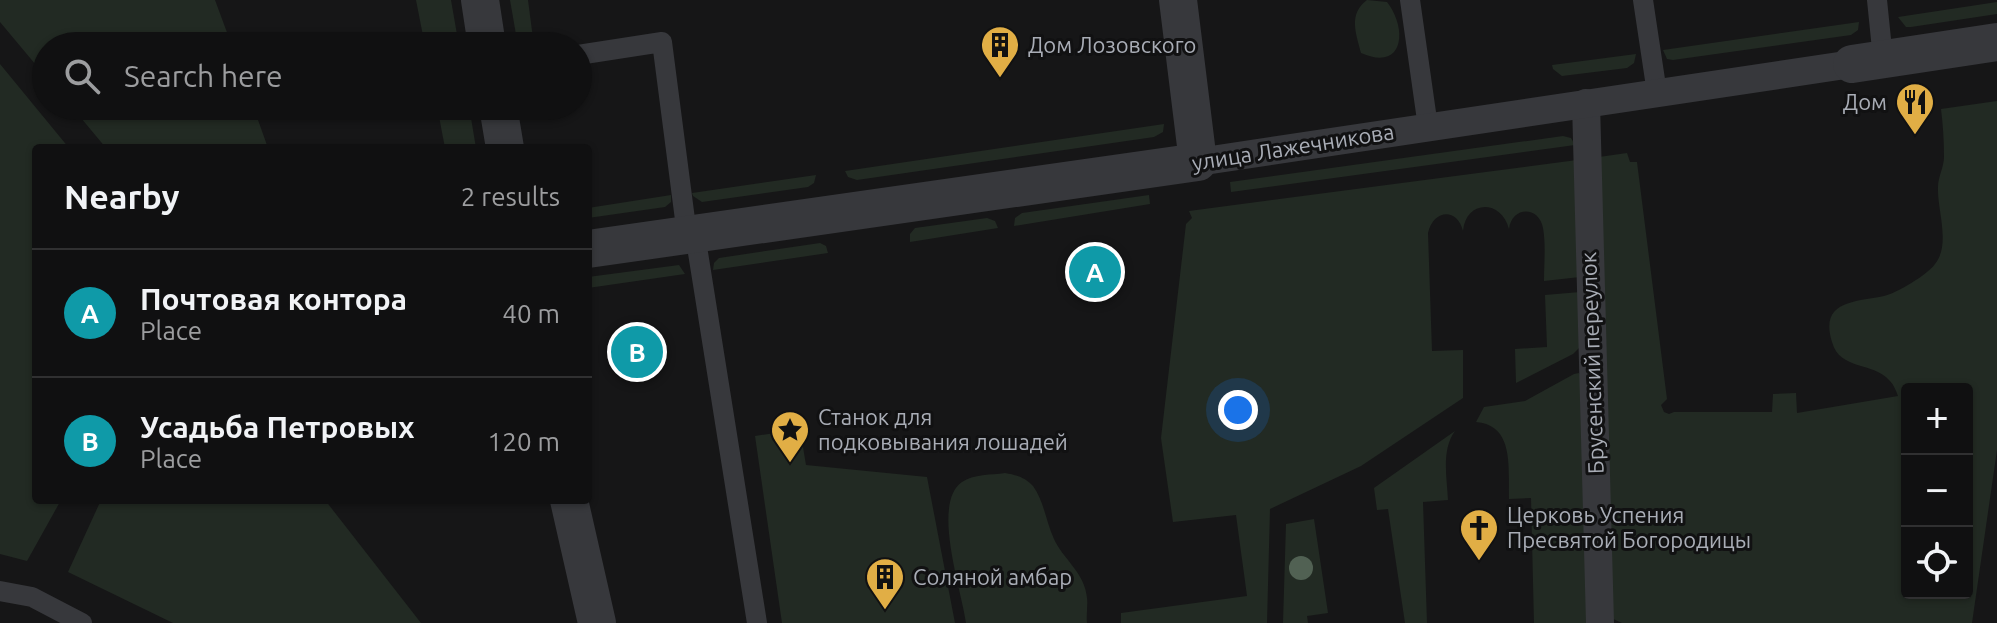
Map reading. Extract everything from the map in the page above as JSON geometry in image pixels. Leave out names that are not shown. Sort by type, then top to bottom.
[{"type":"street","points":[[480,0],[485,32]]},
{"type":"street","points":[[1178,0],[1198,162]]},
{"type":"street","name":"улица Лажечникова","points":[[592,248],[1198,162],[1997,42]]},
{"type":"street","name":"Брусенский переулок","points":[[1586,103],[1600,623]]},
{"type":"street","points":[[500,120],[504,144]]},
{"type":"street","points":[[570,504],[597,623]]},
{"type":"lane","points":[[1410,0],[1428,127]]},
{"type":"lane","points":[[1643,0],[1657,93]]},
{"type":"lane","points":[[1868,62],[1877,0]]},
{"type":"lane","points":[[592,53],[662,42],[757,623]]},
{"type":"lane","points":[[0,591],[32,597],[82,623]]},
{"type":"shaded area","points":[[0,0],[215,0],[227,32],[32,32],[32,60],[0,22]]},
{"type":"shaded area","points":[[416,0],[451,0],[457,32],[422,32]]},
{"type":"shaded area","points":[[510,0],[528,0],[532,32],[516,32]]},
{"type":"shaded area","points":[[1367,0],[1387,2],[1398,24],[1398,45],[1386,57],[1361,53],[1355,18]]},
{"type":"shaded area","points":[[1997,2],[1997,14],[1911,27],[1906,27],[1898,17]]},
{"type":"shaded area","points":[[1859,22],[1858,30],[1851,35],[1673,60],[1667,59],[1663,50]]},
{"type":"shaded area","points":[[1636,54],[1634,63],[1627,68],[1562,76],[1552,65]]},
{"type":"shaded area","points":[[0,64],[32,103],[32,120],[46,120],[66,144],[32,144],[32,504],[59,504],[27,561],[0,554]]},
{"type":"shaded area","points":[[1997,101],[1997,450],[1972,623],[1622,623],[1611,618],[1599,157],[1627,153],[1630,162],[1637,162],[1667,399],[1661,405],[1664,412],[1772,412],[1773,394],[1796,393],[1797,413],[1898,396],[1893,384],[1883,375],[1842,358],[1832,342],[1829,328],[1835,311],[1852,302],[1884,296],[1904,287],[1931,268],[1940,256],[1943,237],[1938,187],[1944,157],[1941,109]]},
{"type":"shaded area","points":[[83,120],[258,120],[267,144],[103,144]]},
{"type":"shaded area","points":[[440,120],[471,120],[475,144],[444,144]]},
{"type":"shaded area","points":[[1164,124],[1163,132],[1154,137],[857,180],[848,177],[845,171]]},
{"type":"shaded area","points":[[1563,136],[1571,138],[1575,145],[1231,192],[1230,182]]},
{"type":"shaded area","points":[[1577,160],[1580,277],[1544,281],[1543,228],[1541,221],[1531,213],[1515,216],[1509,229],[1499,212],[1484,207],[1470,213],[1463,231],[1451,215],[1440,216],[1431,225],[1428,233],[1432,351],[1463,350],[1463,398],[1361,466],[1270,509],[1267,623],[1121,623],[1121,613],[1247,596],[1236,515],[1173,522],[1161,438],[1186,224],[1192,218],[1189,211]]},
{"type":"shaded area","points":[[816,175],[814,183],[808,187],[702,202],[692,193]]},
{"type":"shaded area","points":[[671,195],[671,202],[665,207],[592,217],[592,207]]},
{"type":"shaded area","points":[[1149,195],[1150,204],[1014,226],[1015,218],[1022,213]]},
{"type":"shaded area","points":[[987,218],[995,221],[998,228],[910,242],[910,234],[915,228]]},
{"type":"shaded area","points":[[820,243],[826,246],[828,253],[713,270],[719,258]]},
{"type":"shaded area","points":[[679,265],[685,274],[592,287],[592,276]]},
{"type":"shaded area","points":[[1580,292],[1581,346],[1573,354],[1516,383],[1515,349],[1547,347],[1545,295]]},
{"type":"shaded area","points":[[1579,373],[1588,623],[1534,623],[1531,498],[1509,499],[1507,450],[1503,440],[1489,425],[1476,422],[1484,407],[1525,401]]},
{"type":"shaded area","points":[[800,429],[806,465],[927,477],[955,623],[782,623],[755,436]]},
{"type":"shaded area","points":[[1455,431],[1446,455],[1448,500],[1423,502],[1427,623],[1405,623],[1388,509],[1377,510],[1374,488]]},
{"type":"shaded area","points":[[1005,473],[1024,478],[1037,492],[1054,539],[1082,581],[1087,601],[1087,623],[966,623],[951,548],[949,508],[953,493],[966,479]]},
{"type":"shaded area","points":[[99,504],[328,504],[421,623],[173,623],[68,572]]},
{"type":"shaded area","points":[[1314,519],[1328,613],[1307,616],[1308,623],[1283,623],[1286,524]]},
{"type":"place","name":"Дом Лозовского","points":[[1000,79]]},
{"type":"place","name":"Дом","points":[[1915,136]]},
{"type":"place","name":"Почтовая контора","points":[[1095,272]]},
{"type":"place","name":"Усадьба Петровых","points":[[637,352]]},
{"type":"place","name":"Станок для подковывания лошадей","points":[[790,464]]},
{"type":"place","name":"Церковь Успения Пресвятой Богородицы","points":[[1479,562]]},
{"type":"place","name":"Соляной амбар","points":[[885,611]]}]
